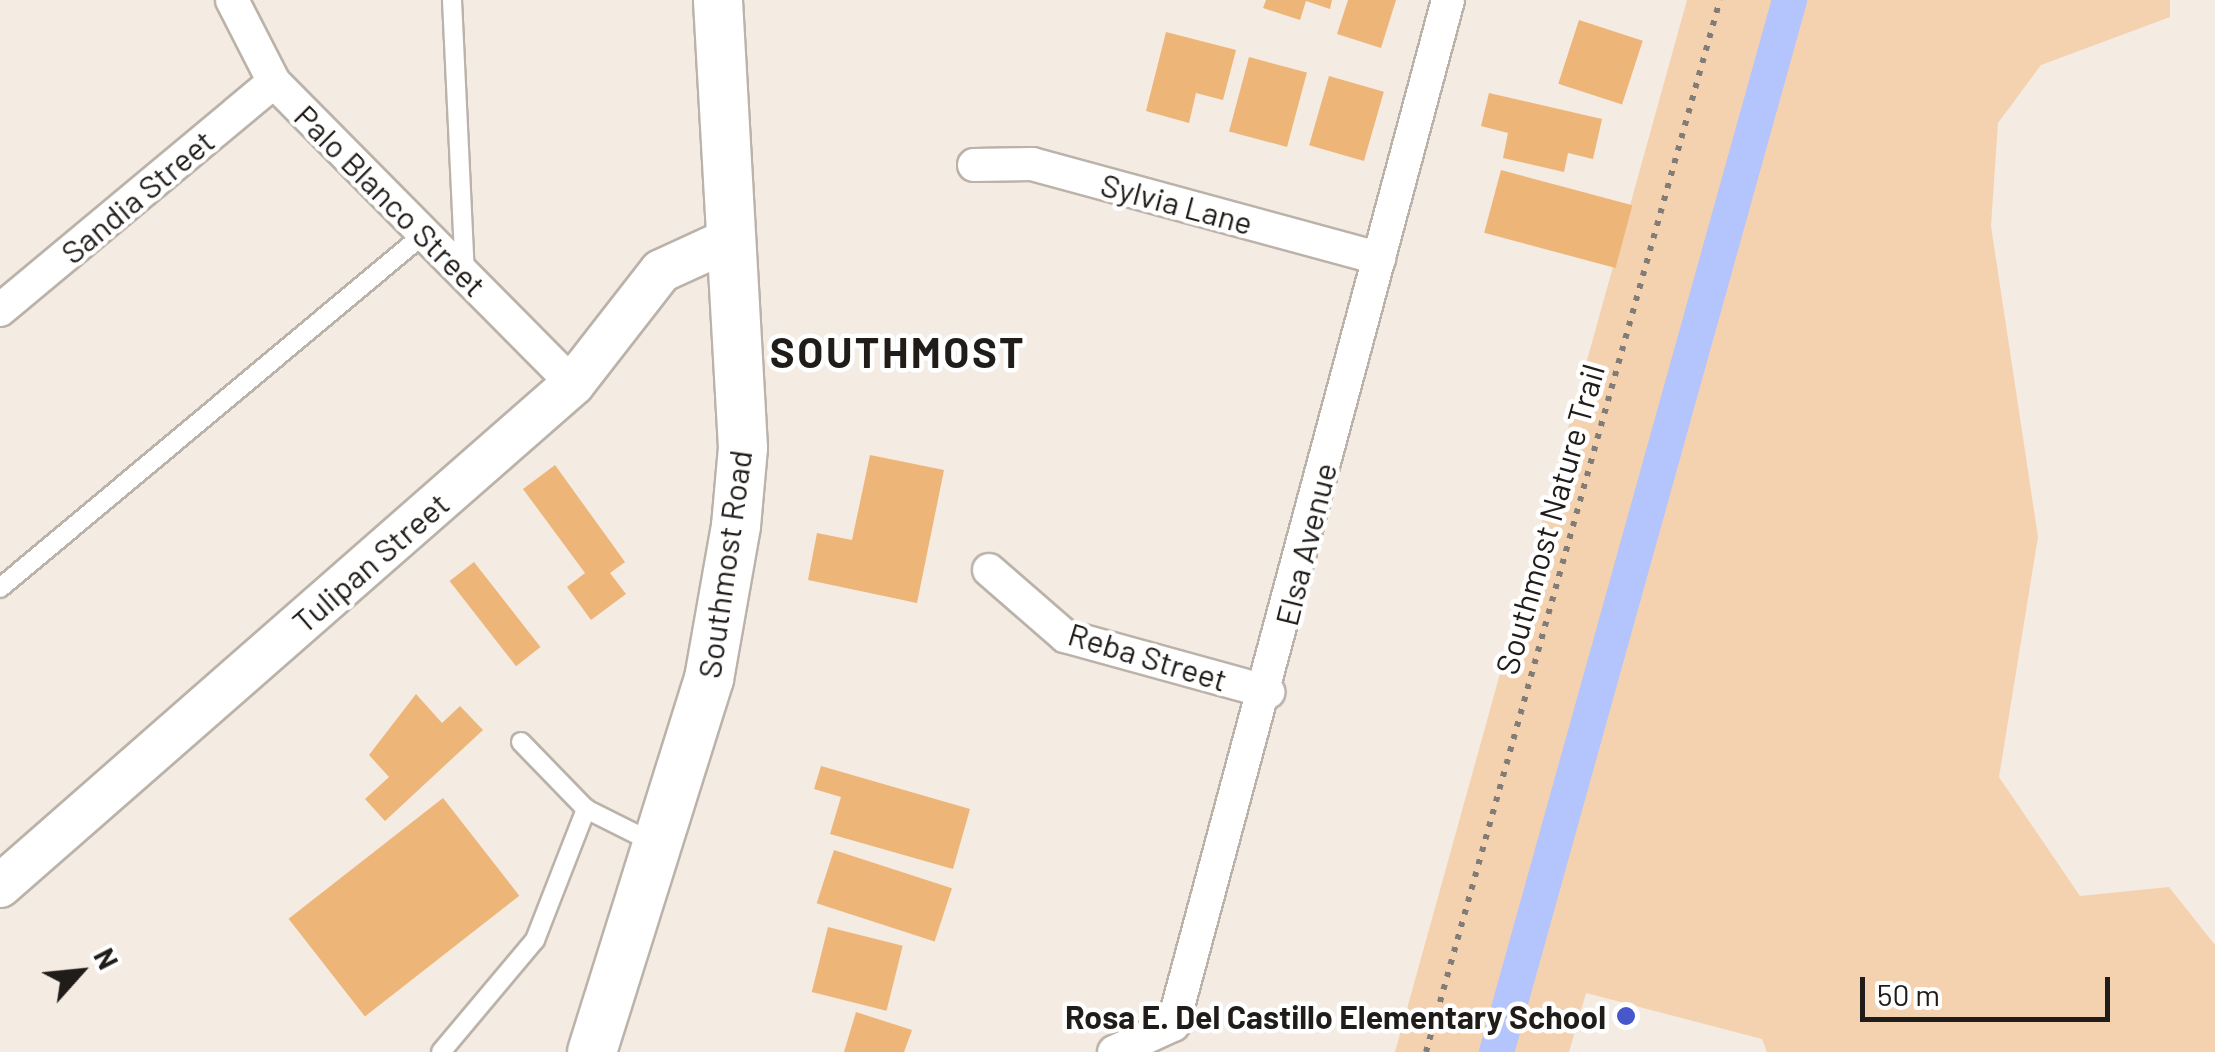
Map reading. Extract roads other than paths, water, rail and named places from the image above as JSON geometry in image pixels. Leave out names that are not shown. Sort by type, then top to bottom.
[{"type":"main road","name":"Southmost Road","points":[[592,1052],[709,679],[736,526],[743,448],[718,0]]},
{"type":"street","name":"Palo Blanco Street","points":[[232,0],[274,82],[573,384]]},
{"type":"street","name":"Elsa Avenue","points":[[1114,1052],[1173,1025],[1268,692],[1448,0]]},
{"type":"street","name":"Sandia Street","points":[[0,310],[274,82]]},
{"type":"street","name":"Sylvia Lane","points":[[974,165],[1032,164],[1379,258]]},
{"type":"street","name":"Tulipan Street","points":[[0,886],[573,384],[661,271],[733,238]]},
{"type":"street","name":"Reba Street","points":[[988,570],[1065,636],[1268,692]]},
{"type":"lane","points":[[452,0],[465,275]]},
{"type":"lane","points":[[0,588],[424,234]]},
{"type":"lane","points":[[521,742],[586,809],[659,845]]},
{"type":"lane","points":[[440,1052],[535,940],[586,809]]},
{"type":"waterway","points":[[1496,1052],[1789,0]]},
{"type":"place","name":"Rosa E. Del Castillo Elementary School","points":[[1626,1016]]},
{"type":"district","name":"SOUTHMOST","points":[[898,351]]}]
